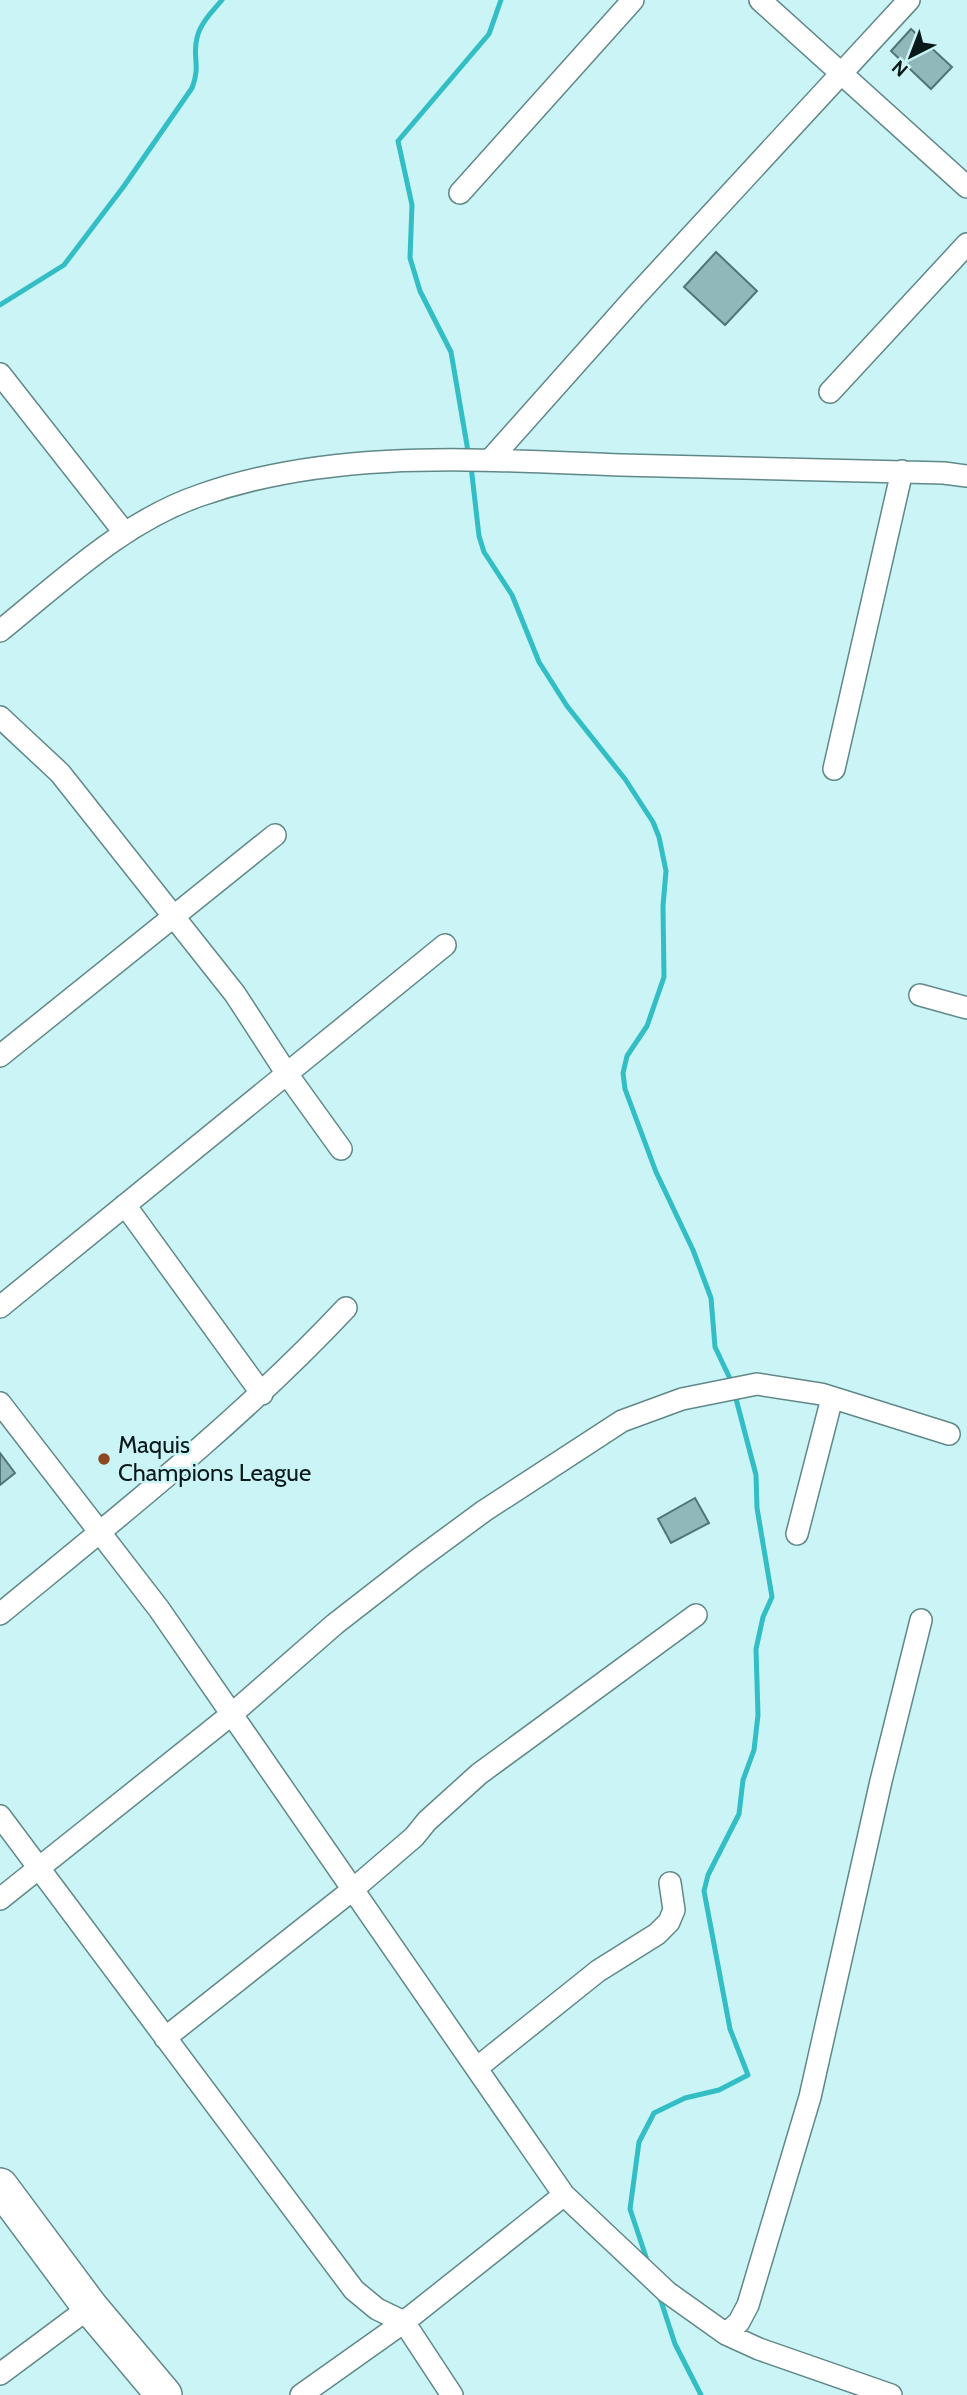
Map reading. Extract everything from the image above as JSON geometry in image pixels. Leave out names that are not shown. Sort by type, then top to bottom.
[{"type":"highway","points":[[0,2186],[90,2307],[164,2395]]},
{"type":"street","points":[[460,193],[633,0]]},
{"type":"street","points":[[761,0],[839,74],[967,187]]},
{"type":"street","points":[[487,461],[909,0]]},
{"type":"street","points":[[830,392],[967,244]]},
{"type":"street","points":[[0,374],[124,532]]},
{"type":"street","points":[[0,631],[124,532],[198,495],[271,474],[347,463],[487,461],[902,471],[967,476]]},
{"type":"street","points":[[834,769],[902,471]]},
{"type":"street","points":[[0,717],[61,774],[235,994],[287,1074],[341,1149]]},
{"type":"street","points":[[0,1056],[275,835]]},
{"type":"street","points":[[0,1307],[445,945]]},
{"type":"street","points":[[920,995],[967,1008]]},
{"type":"street","points":[[125,1205],[262,1394]]},
{"type":"street","points":[[0,1614],[262,1394],[346,1308]]},
{"type":"street","points":[[0,1899],[232,1714],[375,1592],[541,1474],[622,1421],[718,1390],[757,1384],[832,1398],[950,1434]]},
{"type":"street","points":[[797,1534],[832,1398]]},
{"type":"street","points":[[0,1403],[159,1609],[351,1892],[478,2067],[564,2195],[667,2292],[726,2334],[759,2349],[891,2395]]},
{"type":"street","points":[[165,2038],[351,1892],[414,1837],[426,1821],[479,1774],[696,1615]]},
{"type":"street","points":[[726,2334],[739,2322],[748,2305],[810,2097],[881,1782],[921,1620]]},
{"type":"street","points":[[0,1816],[354,2290],[377,2309],[404,2322],[452,2395]]},
{"type":"street","points":[[478,2067],[598,1971],[657,1934],[669,1922],[674,1910],[670,1883]]},
{"type":"street","points":[[301,2395],[404,2322],[564,2195]]},
{"type":"street","points":[[0,2374],[90,2307]]},
{"type":"building","points":[[911,29],[952,67],[931,89],[891,51]]},
{"type":"building","points":[[716,252],[757,291],[725,325],[684,287]]},
{"type":"building","points":[[0,1453],[15,1473],[0,1485]]},
{"type":"building","points":[[695,1498],[709,1523],[671,1543],[658,1519]]},
{"type":"waterway","points":[[0,305],[64,265],[124,186],[192,88],[196,73],[196,44],[201,27],[222,0]]},
{"type":"waterway","points":[[469,457],[451,352],[420,291],[410,258],[412,205],[398,141],[489,34],[501,0]]},
{"type":"waterway","points":[[471,466],[479,536],[484,552],[512,595],[539,662],[567,706],[625,779],[653,822],[659,837],[666,871],[663,906],[664,977],[647,1026],[627,1056],[623,1073],[625,1089],[656,1172],[693,1250],[711,1298],[715,1347],[733,1385]]},
{"type":"waterway","points":[[648,2263],[630,2209],[639,2142],[654,2113],[685,2098],[719,2090],[748,2075],[730,2029],[704,1891],[708,1875],[739,1814],[743,1780],[754,1750],[758,1715],[756,1649],[763,1617],[772,1597],[757,1508],[756,1475],[735,1395]]},
{"type":"waterway","points":[[659,2295],[675,2344],[701,2395]]},
{"type":"place","name":"Maquis Champions League","points":[[104,1459]]}]
